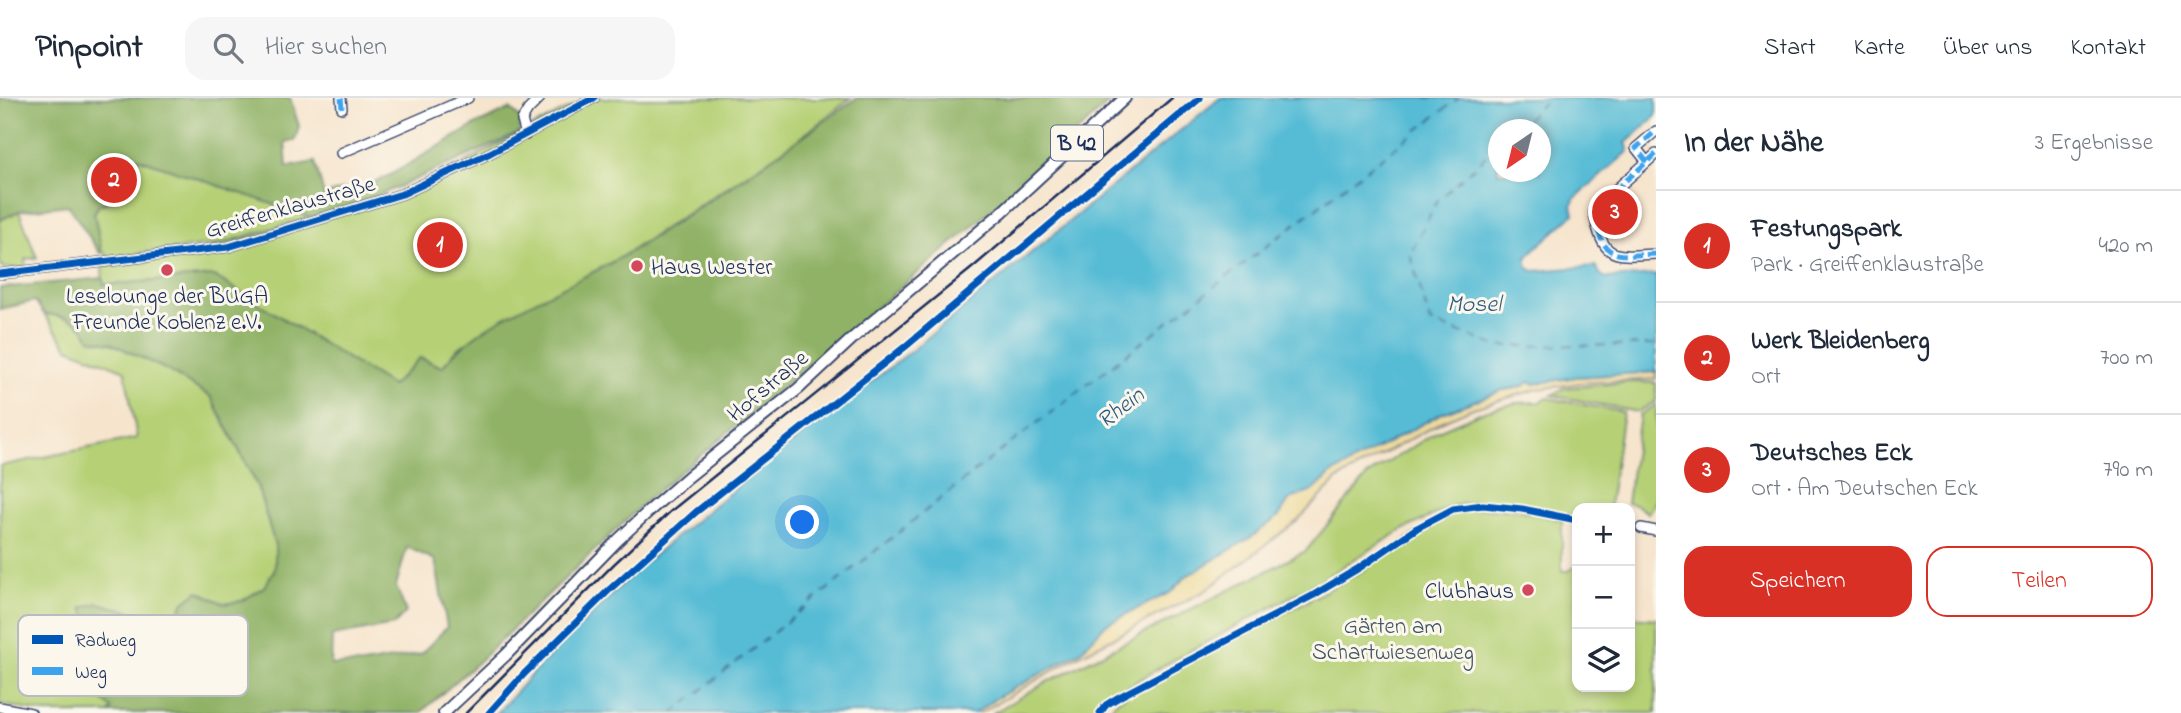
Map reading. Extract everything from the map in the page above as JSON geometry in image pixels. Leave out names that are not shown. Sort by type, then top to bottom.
[{"type":"main road","name":"Hofstraße","points":[[444,713],[506,655],[649,511],[798,389],[854,337],[1001,213],[1125,98]]},
{"type":"street","points":[[341,153],[468,98]]},
{"type":"street","points":[[526,135],[523,120],[528,110],[540,98]]},
{"type":"street","name":"Greiffenklaustraße","points":[[572,110],[584,98]]},
{"type":"street","name":"Greiffenklaustraße","points":[[0,274],[228,247],[402,194],[526,135],[594,98]]},
{"type":"street","points":[[1656,131],[1640,145],[1651,158],[1596,202],[1594,216],[1607,248],[1622,260],[1656,254]]},
{"type":"street","points":[[1641,528],[1656,531]]},
{"type":"street","points":[[0,707],[31,713]]},
{"type":"green space","points":[[0,98],[290,98],[299,126],[295,140],[285,142],[287,167],[315,162],[324,195],[345,189],[346,195],[390,175],[477,124],[510,109],[520,118],[519,133],[396,188],[348,207],[310,217],[132,156],[123,156],[109,176],[115,200],[99,205],[94,213],[100,253],[68,205],[19,211],[0,220]]},
{"type":"green space","points":[[588,98],[851,98],[788,147],[621,257],[458,348],[442,367],[420,358],[392,386],[214,276],[103,285],[102,266],[182,256],[402,195]]},
{"type":"green space","points":[[857,98],[1114,98],[1004,199],[648,499],[479,661],[420,713],[109,713],[112,709],[98,696],[248,696],[248,615],[178,615],[184,602],[198,591],[224,604],[242,601],[264,587],[275,569],[275,545],[257,485],[211,397],[165,369],[111,343],[90,339],[82,327],[71,319],[44,314],[35,301],[0,309],[0,288],[103,278],[104,285],[214,276],[392,386],[420,358],[442,367],[460,348],[503,318],[623,256],[712,199]],"holes":[[[407,547],[435,560],[447,627],[421,654],[363,664],[331,665],[332,636],[394,625],[406,612],[396,586]]]},
{"type":"green space","points":[[123,156],[132,156],[310,217],[219,244],[108,257],[102,253],[94,213],[109,173]]},
{"type":"green space","points":[[19,211],[37,258],[25,259],[26,268],[3,268],[0,262],[0,220]]},
{"type":"green space","points":[[44,314],[71,319],[82,327],[90,339],[111,343],[165,369],[211,397],[257,485],[275,545],[275,568],[264,587],[242,601],[224,604],[184,602],[178,615],[136,613],[98,603],[82,608],[86,615],[18,615],[18,696],[111,696],[113,709],[109,713],[45,713],[0,704],[0,466],[137,438],[125,371],[68,348]]},
{"type":"green space","points":[[1633,382],[1656,383],[1656,401],[1638,412],[1552,395],[1564,388]]},
{"type":"green space","points":[[1547,398],[1623,412],[1609,503],[1572,503],[1572,516],[1482,501],[1452,506],[1399,532],[1316,583],[1164,665],[1104,701],[1094,713],[993,713],[1045,683],[1306,551],[1368,475],[1438,431],[1484,411],[1516,403],[1541,402]]},
{"type":"green space","points":[[1656,405],[1656,501],[1648,513],[1635,503],[1627,503],[1640,415]]},
{"type":"green space","name":"Gärten am Schartwiesenweg","points":[[1480,508],[1522,511],[1562,520],[1562,571],[1572,569],[1572,692],[1635,692],[1635,617],[1656,619],[1656,713],[1106,713],[1119,699],[1362,571],[1419,531],[1453,513]]},
{"type":"green space","points":[[98,603],[152,615],[86,615],[82,608]]},
{"type":"sand","points":[[1656,372],[1656,379],[1581,383],[1538,389],[1473,408],[1443,421],[1338,479],[1296,522],[1205,591],[1080,655],[980,713],[975,713],[993,700],[1081,651],[1106,624],[1171,592],[1185,577],[1250,538],[1279,516],[1290,499],[1313,491],[1331,474],[1440,414],[1503,390],[1522,387],[1529,382],[1534,384],[1576,377]]},
{"type":"water","points":[[1220,98],[1656,98],[1656,116],[1626,143],[1629,151],[1574,199],[1574,214],[1528,255],[1526,261],[1534,271],[1596,266],[1606,278],[1656,275],[1656,372],[1576,377],[1534,384],[1529,382],[1522,387],[1503,390],[1440,414],[1331,474],[1313,491],[1290,499],[1279,516],[1250,538],[1185,577],[1171,592],[1106,624],[1081,651],[993,700],[975,713],[497,713],[533,673],[643,564],[756,471],[910,352]]},
{"type":"ferry route","points":[[673,713],[984,464],[1459,98]]},
{"type":"ferry route","points":[[1527,119],[1549,98]]},
{"type":"ferry route","points":[[1488,154],[1437,201],[1410,254],[1430,322],[1497,346],[1656,345]]},
{"type":"railway","points":[[466,713],[614,564],[671,511],[972,268],[1172,98]]},
{"type":"marked path","points":[[341,98],[342,108]]},
{"type":"marked path","points":[[1647,162],[1636,148],[1656,131]]},
{"type":"marked path","points":[[1656,154],[1597,206],[1594,213],[1606,248],[1620,255],[1656,254]]},
{"type":"cycle path","points":[[0,274],[228,247],[402,194],[490,153],[594,98]]},
{"type":"cycle path","points":[[489,713],[524,674],[610,589],[696,512],[906,346],[1200,98]]},
{"type":"cycle path","points":[[1100,713],[1106,705],[1119,697],[1312,596],[1417,528],[1453,509],[1483,505],[1522,509],[1572,519]]},
{"type":"place","name":"Werk Bleidenberg","points":[[114,180]]},
{"type":"place","name":"Deutsches Eck","points":[[1615,212]]},
{"type":"place","name":"Festungspark","points":[[440,245]]},
{"type":"place","name":"Haus Wester","points":[[637,266]]},
{"type":"place","name":"Leselounge der BUGA Freunde Koblenz e.V.","points":[[167,270]]},
{"type":"place","name":"Clubhaus","points":[[1528,590]]},
{"type":"water label","name":"Mosel","points":[[1474,303]]},
{"type":"water label","name":"Rhein","points":[[1120,407]]}]
